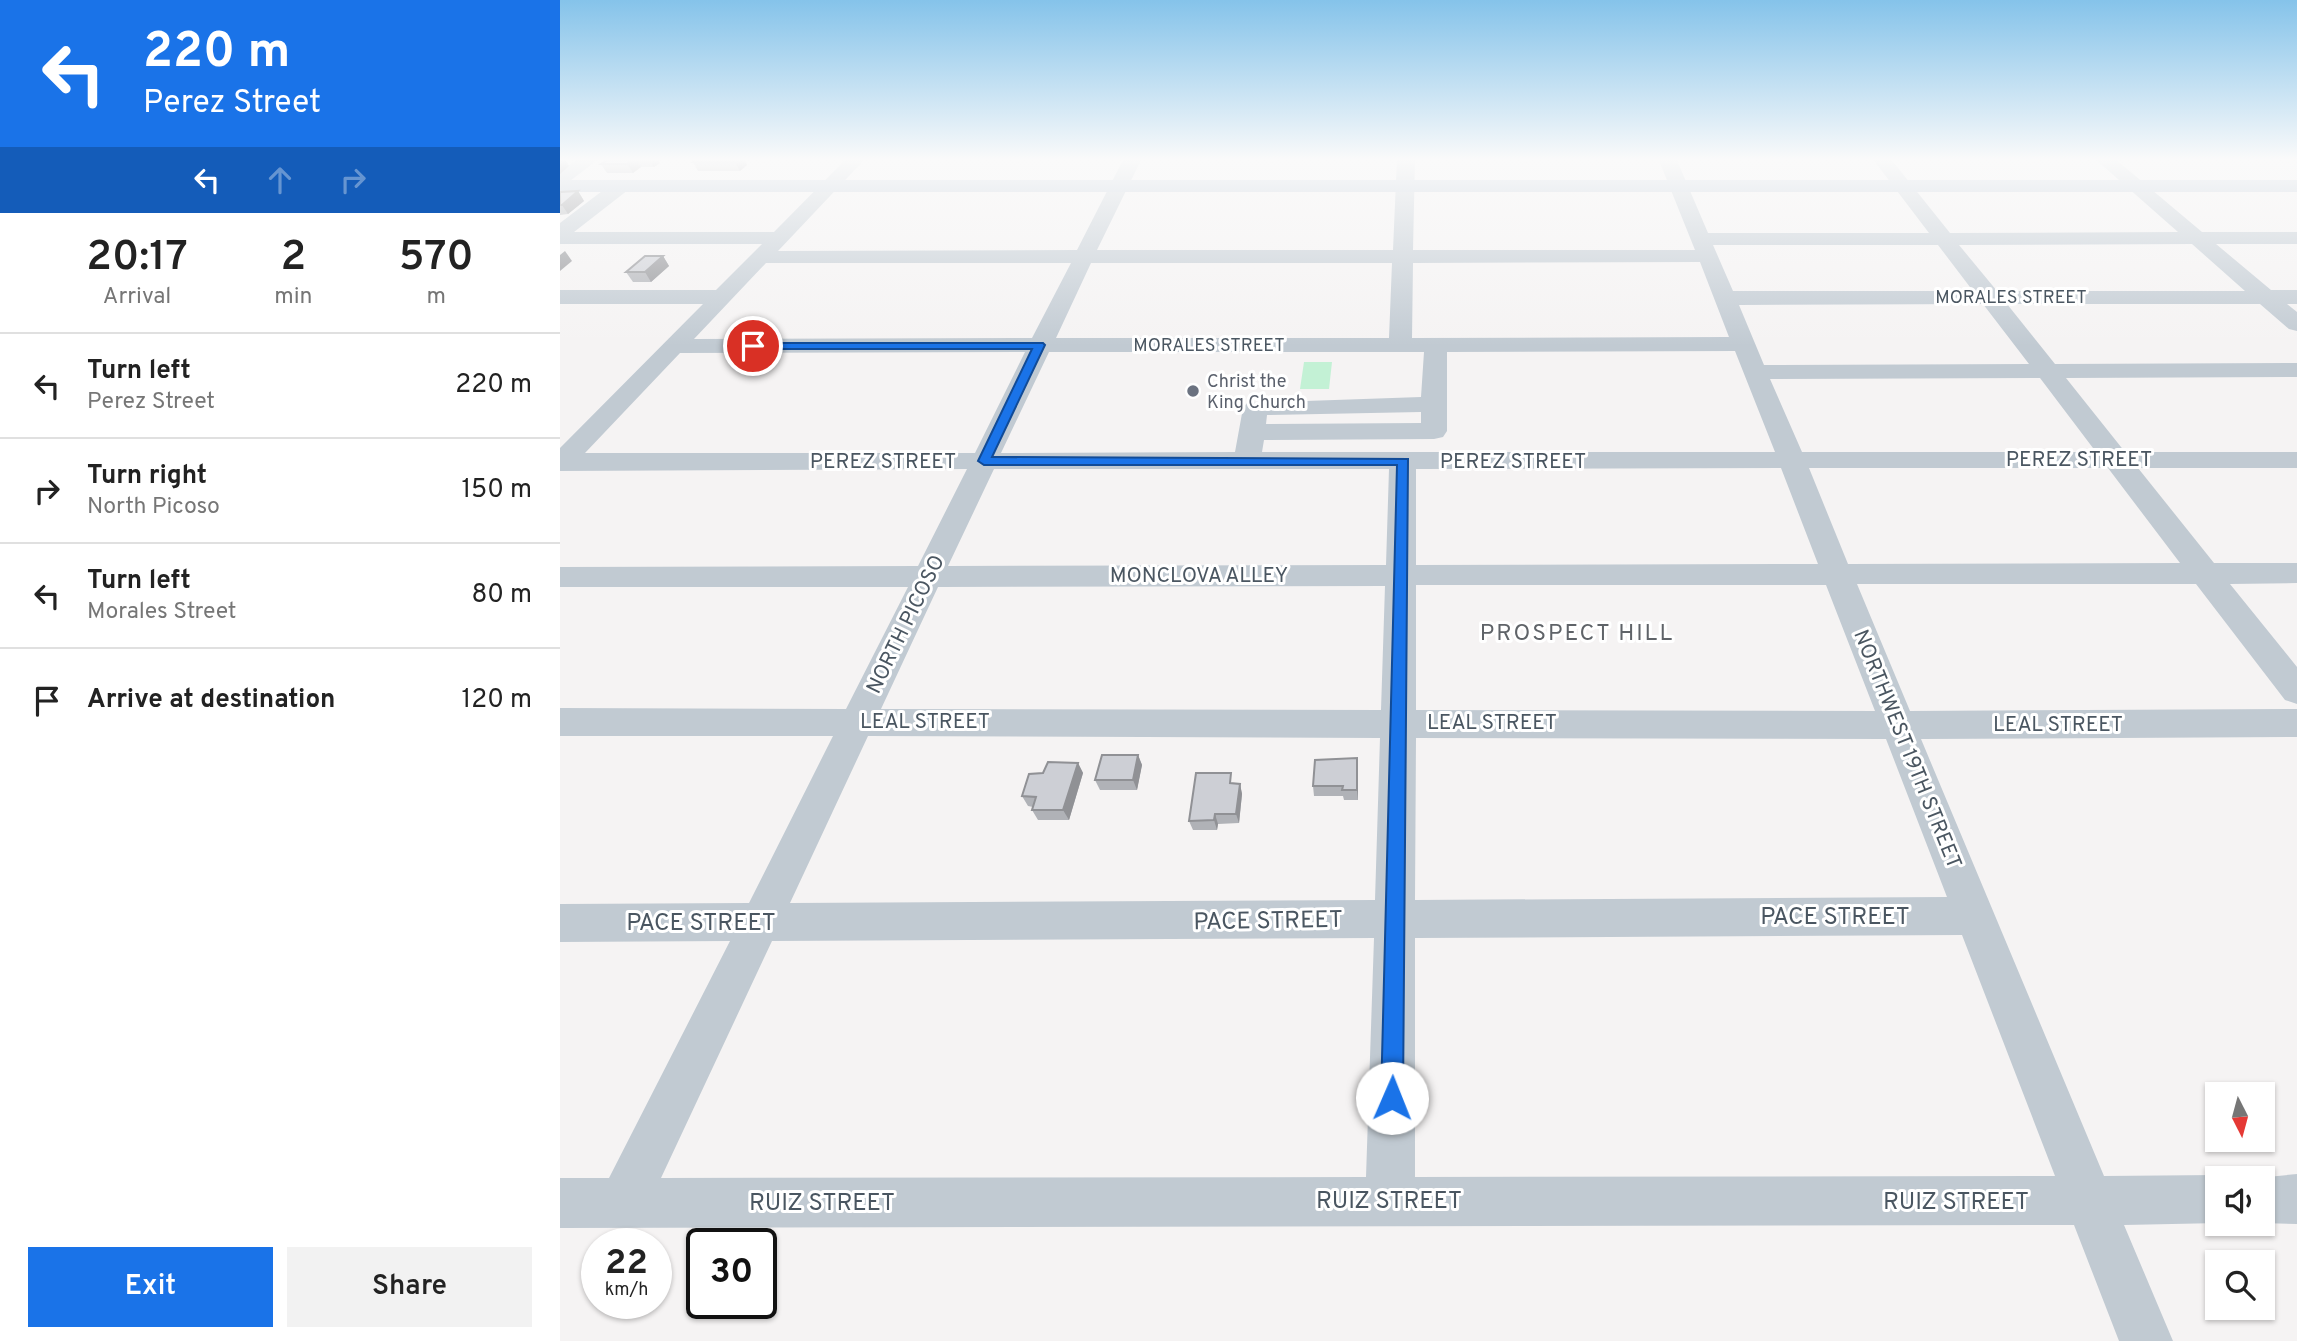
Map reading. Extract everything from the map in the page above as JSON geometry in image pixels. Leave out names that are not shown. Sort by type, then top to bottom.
[{"type":"street","points":[[560,233],[576,221]]},
{"type":"street","points":[[561,462],[797,221]]},
{"type":"street","name":"NORTH PICOSO","points":[[623,1203],[1102,221]]},
{"type":"street","points":[[1400,345],[1405,221]]},
{"type":"street","name":"NORTHWEST 19TH STREET","points":[[1693,221],[2146,1341]]},
{"type":"street","points":[[1930,221],[2297,691]]},
{"type":"street","points":[[2175,221],[2297,324]]},
{"type":"street","points":[[761,257],[1403,256],[1704,248],[1943,237],[2297,238]]},
{"type":"street","points":[[560,238],[780,238]]},
{"type":"street","points":[[560,297],[722,297]]},
{"type":"street","name":"MORALES STREET","points":[[1724,298],[2297,298]]},
{"type":"street","points":[[1252,432],[1434,431],[1436,345]]},
{"type":"street","name":"MORALES STREET","points":[[674,346],[1436,345],[2046,370],[2297,370]]},
{"type":"street","points":[[1247,460],[1256,408],[1433,404]]},
{"type":"street","points":[[1308,460],[1310,432]]},
{"type":"street","name":"PEREZ STREET","points":[[561,462],[2297,460]]},
{"type":"street","points":[[1390,1200],[1399,577],[1404,461]]},
{"type":"street","name":"MONCLOVA ALLEY","points":[[560,577],[2297,573]]},
{"type":"street","name":"LEAL STREET","points":[[560,722],[1898,725],[2297,723]]},
{"type":"street","name":"PACE STREET","points":[[560,923],[1975,916]]},
{"type":"street","points":[[2275,1200],[2297,1199]]},
{"type":"street","name":"RUIZ STREET","points":[[560,1203],[2205,1200]]},
{"type":"green space","points":[[1304,362],[1332,362],[1329,389],[1300,389]]},
{"type":"building","points":[[645,256],[663,256],[645,272],[626,272]]},
{"type":"building","points":[[1102,755],[1138,755],[1133,780],[1095,780]]},
{"type":"building","points":[[1357,758],[1357,790],[1342,790],[1343,786],[1313,786],[1315,760]]},
{"type":"building","points":[[1048,762],[1078,763],[1063,810],[1032,810],[1036,797],[1022,796],[1029,774],[1043,773]]},
{"type":"building","points":[[1196,773],[1231,773],[1230,783],[1240,784],[1236,814],[1215,814],[1214,820],[1189,821]]},
{"type":"place","name":"Christ the King Church","points":[[1193,391]]},
{"type":"district","name":"PROSPECT HILL","points":[[1577,632]]},
{"type":"route","points":[[753,346],[1040,345],[984,461],[1404,461],[1399,577],[1392,1098]]}]
